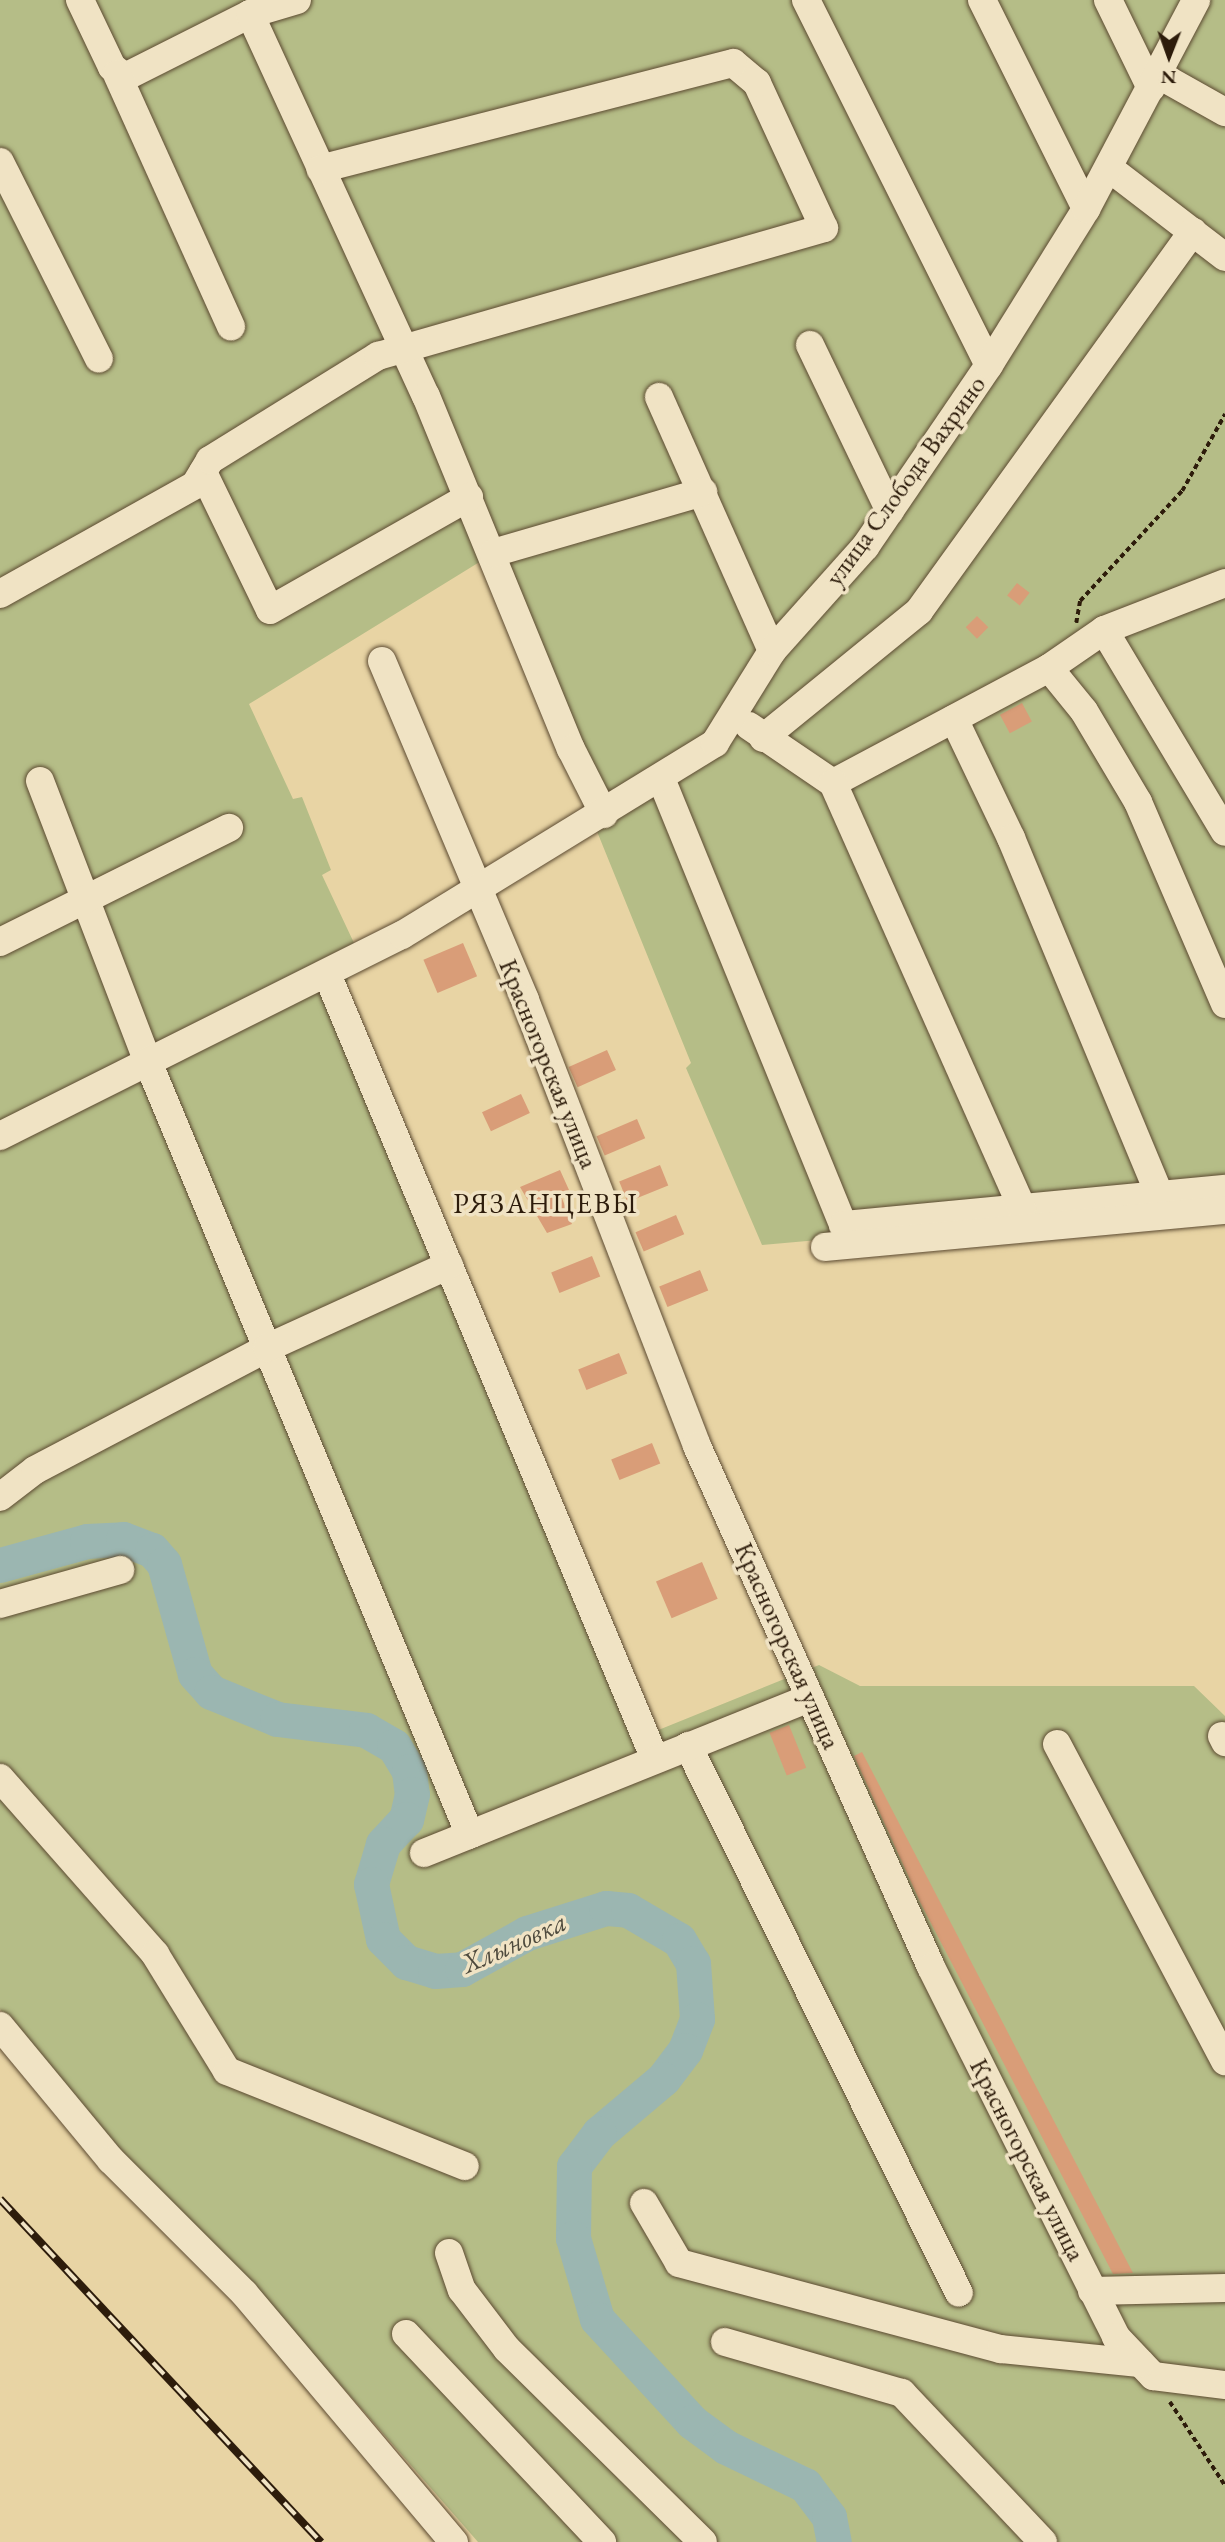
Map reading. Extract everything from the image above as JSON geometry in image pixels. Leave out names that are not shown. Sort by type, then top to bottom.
[{"type":"street","points":[[80,0],[117,74],[232,327]]},
{"type":"street","points":[[117,74],[137,74],[250,14],[297,0]]},
{"type":"street","points":[[806,0],[989,365]]},
{"type":"street","points":[[982,0],[1086,209]]},
{"type":"street","points":[[1108,0],[1155,82],[1225,113]]},
{"type":"street","name":"улица Слобода Вахрино","points":[[0,1136],[327,974],[662,781],[715,743],[736,714],[772,651],[890,511],[989,365],[1086,209],[1196,0]]},
{"type":"street","points":[[250,14],[405,351],[493,553],[571,749],[604,814]]},
{"type":"street","points":[[0,594],[195,485],[210,460],[378,356],[405,351],[824,228],[757,83],[733,63],[320,169]]},
{"type":"street","points":[[0,162],[99,359]]},
{"type":"street","points":[[1109,168],[1225,257]]},
{"type":"street","points":[[763,738],[919,611],[1193,231]]},
{"type":"street","points":[[810,345],[890,511]]},
{"type":"street","points":[[659,397],[772,651]]},
{"type":"street","points":[[203,472],[270,610],[469,497]]},
{"type":"street","points":[[493,553],[703,492]]},
{"type":"street","points":[[833,783],[1048,668],[1093,638],[1225,583]]},
{"type":"street","points":[[1093,638],[1214,790],[1225,832]]},
{"type":"street","name":"Красногорская улица","points":[[382,661],[476,888],[697,1446],[931,1967],[1116,2337],[1147,2369]]},
{"type":"street","points":[[1048,668],[1084,711],[1138,802],[1225,1004]]},
{"type":"street","points":[[736,714],[763,738],[833,783],[1022,1208]]},
{"type":"street","points":[[954,719],[1011,838],[1160,1196]]},
{"type":"street","points":[[40,781],[148,1062],[470,1835]]},
{"type":"street","points":[[662,781],[842,1225],[1225,1189]]},
{"type":"street","points":[[0,942],[229,828]]},
{"type":"street","points":[[327,974],[654,1757]]},
{"type":"street","points":[[825,1247],[1225,1210]]},
{"type":"street","points":[[0,1497],[36,1470],[267,1348],[449,1265]]},
{"type":"street","points":[[0,1604],[120,1570]]},
{"type":"street","points":[[424,1853],[654,1757],[810,1698]]},
{"type":"street","points":[[1057,1744],[1225,2060]]},
{"type":"street","points":[[688,1746],[959,2292]]},
{"type":"street","points":[[0,1778],[155,1954],[227,2071],[465,2166]]},
{"type":"street","points":[[0,2026],[111,2160],[244,2293],[454,2542]]},
{"type":"street","points":[[644,2203],[679,2263],[1001,2350],[1147,2369],[1225,2385]]},
{"type":"street","points":[[449,2253],[462,2290],[507,2349],[703,2542]]},
{"type":"street","points":[[1093,2291],[1225,2288]]},
{"type":"street","points":[[406,2334],[602,2542]]},
{"type":"street","points":[[725,2342],[902,2393],[1043,2542]]},
{"type":"path","points":[[1093,638],[1074,615],[1080,601],[1163,516],[1225,414]]},
{"type":"path","points":[[1147,2369],[1225,2484]]},
{"type":"green space","points":[[0,0],[1225,0],[1225,1204],[762,1245],[686,1068],[691,1063],[486,558],[249,704],[293,799],[302,797],[331,870],[322,875],[354,943],[344,1002],[651,1733],[819,1665],[860,1686],[1194,1686],[1225,1716],[1225,2542],[478,2542],[331,2374],[137,2176],[0,2009]]},
{"type":"building","points":[[1017,583],[1030,593],[1020,605],[1007,596]]},
{"type":"building","points":[[977,616],[988,627],[977,639],[966,627]]},
{"type":"building","points":[[1022,703],[1032,722],[1010,733],[1000,715]]},
{"type":"building","points":[[463,943],[477,976],[437,993],[423,960]]},
{"type":"building","points":[[607,1050],[616,1070],[578,1087],[569,1067]]},
{"type":"building","points":[[521,1094],[530,1113],[491,1131],[482,1112]]},
{"type":"building","points":[[637,1119],[645,1138],[605,1156],[596,1136]]},
{"type":"building","points":[[660,1165],[668,1185],[627,1202],[619,1181]]},
{"type":"building","points":[[560,1170],[569,1190],[560,1193],[572,1224],[547,1233],[520,1187]]},
{"type":"building","points":[[676,1215],[684,1234],[644,1252],[635,1232]]},
{"type":"building","points":[[592,1256],[600,1276],[559,1293],[551,1272]]},
{"type":"building","points":[[700,1270],[708,1290],[667,1307],[659,1286]]},
{"type":"building","points":[[619,1353],[627,1373],[586,1390],[578,1369]]},
{"type":"building","points":[[652,1443],[660,1463],[619,1480],[611,1459]]},
{"type":"building","points":[[702,1562],[718,1599],[672,1618],[656,1582]]},
{"type":"building","points":[[789,1725],[806,1768],[787,1776],[770,1733]]},
{"type":"building","points":[[862,1752],[1133,2273],[1113,2274],[920,1902],[854,1756]]},
{"type":"waterway","name":"Хлыновка","points":[[0,1565],[87,1541],[123,1539],[152,1550],[164,1564],[195,1674],[211,1692],[277,1719],[366,1730],[394,1746],[409,1771],[412,1794],[406,1819],[383,1844],[371,1884],[383,1939],[406,1962],[435,1971],[462,1969],[527,1933],[606,1908],[628,1910],[679,1940],[693,1963],[697,2019],[685,2050],[663,2079],[599,2133],[574,2166],[573,2238],[597,2319],[692,2422],[726,2447],[805,2485],[829,2517],[834,2542]]},
{"type":"railway","points":[[0,2199],[321,2542]]},
{"type":"district","name":"РЯЗАНЦЕВЫ","points":[[546,1203]]}]
